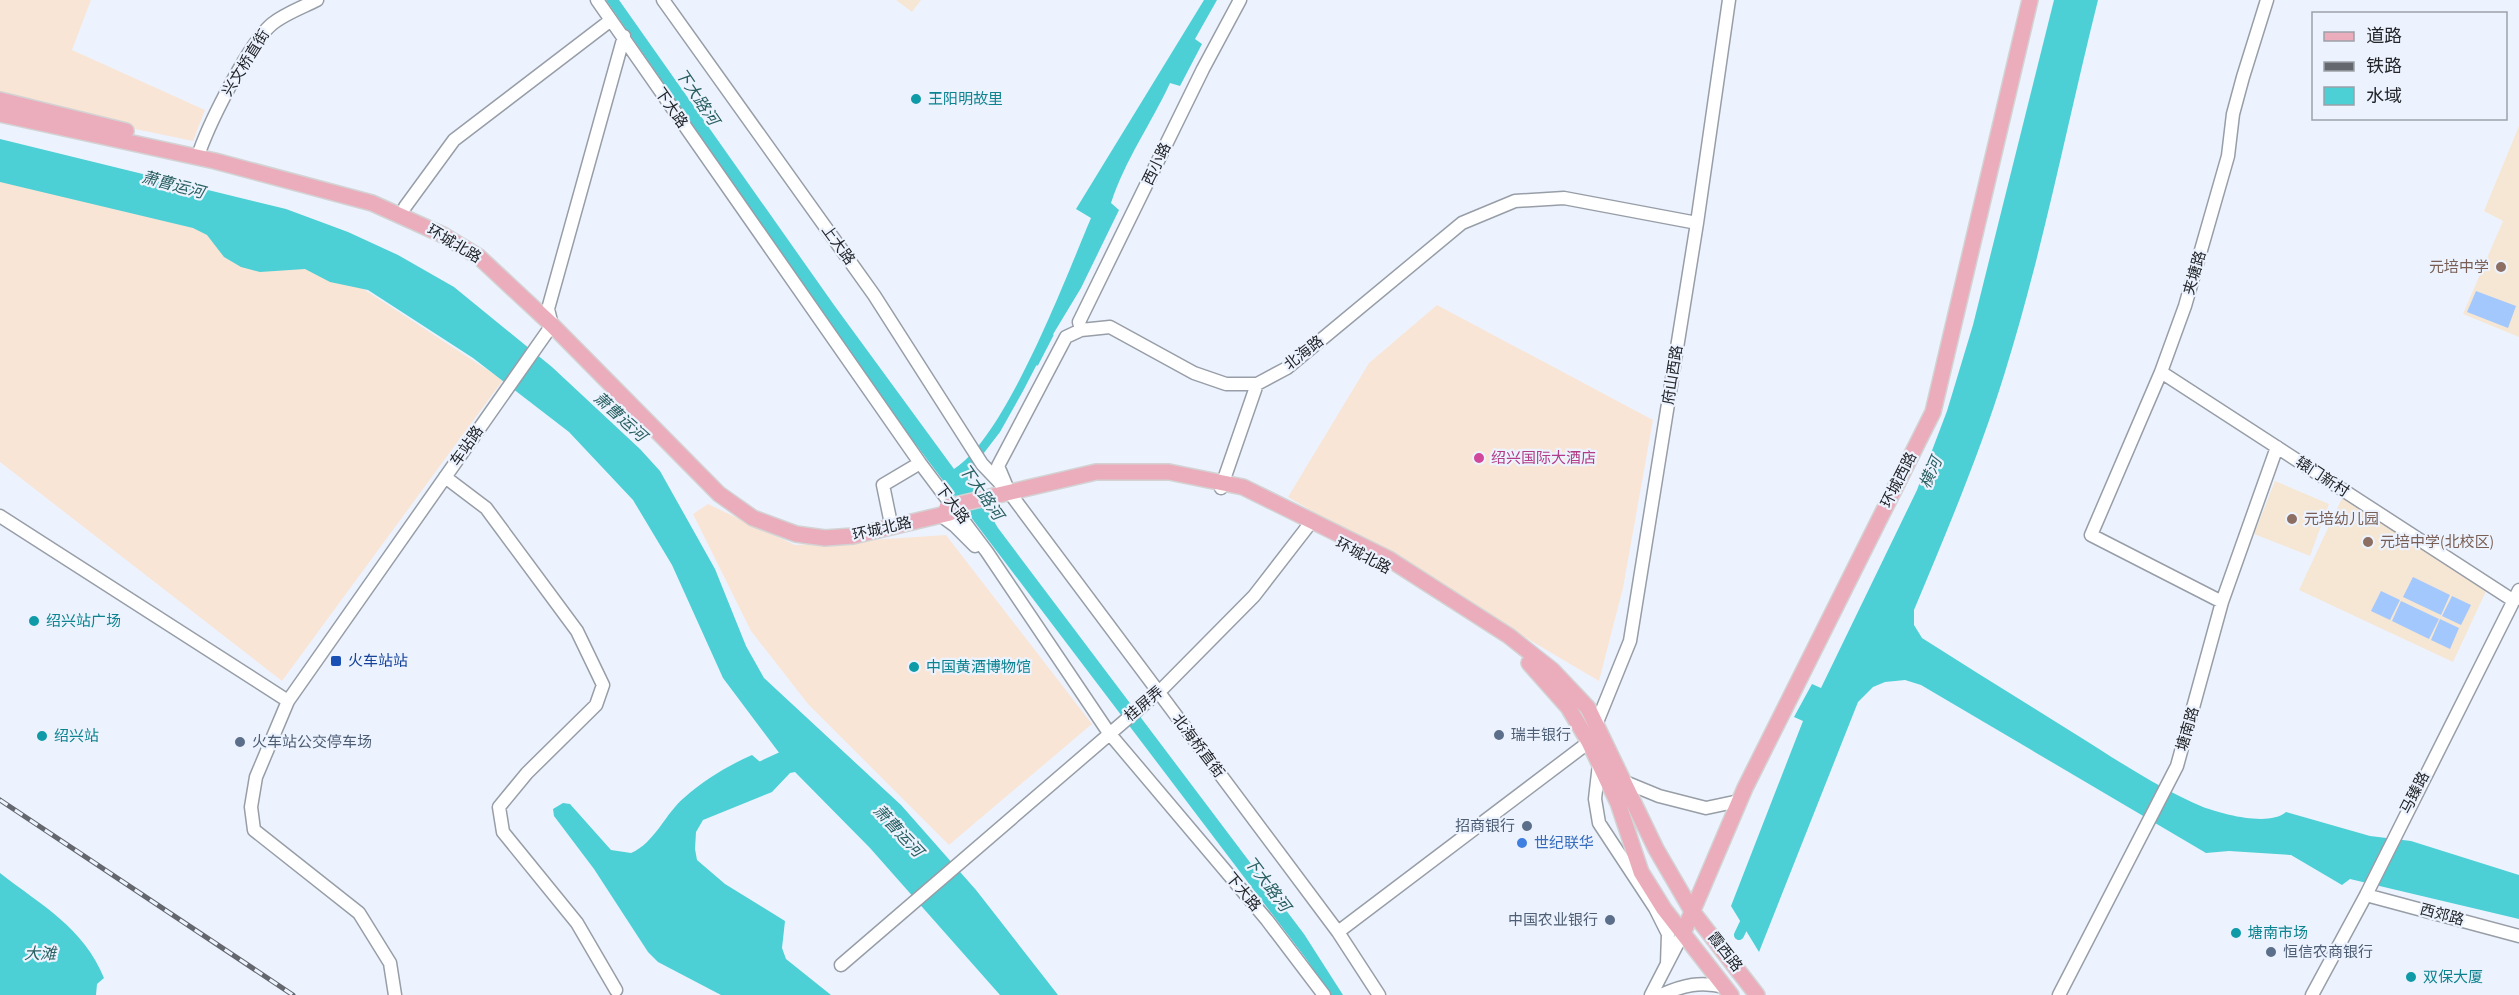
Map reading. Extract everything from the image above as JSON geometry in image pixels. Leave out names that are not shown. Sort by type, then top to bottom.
[{"type":"main road","name":"环城西路","points":[[1684,931],[1739,801],[1933,412],[2030,0]]},
{"type":"main road","name":"环城北路","points":[[0,100],[200,150],[405,207],[446,227],[484,250],[548,309],[723,490],[755,513],[797,528],[825,530],[854,528],[890,519],[945,512]]},
{"type":"main road","name":"环城北路","points":[[0,114],[214,161],[372,203],[443,235],[479,257],[552,325],[719,494],[753,518],[796,534],[825,538],[853,536],[1096,472],[1169,472],[1222,486],[1243,487],[1383,565],[1511,647],[1555,691],[1568,707],[1589,742],[1618,803],[1641,872],[1664,909],[1684,931]]},
{"type":"main road","name":"环城北路","points":[[1310,524],[1389,559],[1509,636],[1552,670],[1588,708],[1656,849],[1692,910]]},
{"type":"main road","name":"霞西路","points":[[1692,910],[1757,995]]},
{"type":"main road","name":"霞西路","points":[[1684,931],[1728,991]]},
{"type":"street","name":"兴文桥直街","points":[[200,150],[216,112],[261,36],[272,23],[317,0]]},
{"type":"street","name":"下大路","points":[[597,0],[920,463],[987,552],[1109,732],[1267,920],[1324,995]]},
{"type":"street","name":"上大路","points":[[663,0],[874,295],[1004,497]]},
{"type":"street","name":"西小路","points":[[1081,330],[1079,322],[1203,69],[1240,0]]},
{"type":"street","name":"府山西路","points":[[1589,742],[1630,640],[1697,223],[1729,0]]},
{"type":"street","name":"夹塘路","points":[[2222,602],[2091,535],[2161,372],[2188,296],[2228,156],[2233,114],[2267,0]]},
{"type":"street","points":[[405,207],[454,140],[611,21]]},
{"type":"street","points":[[552,325],[548,309],[624,36]]},
{"type":"street","name":"北海路","points":[[1081,330],[1110,327],[1194,373],[1226,384],[1257,384],[1287,368],[1462,223],[1515,201],[1564,198],[1697,223]]},
{"type":"street","name":"车站路","points":[[395,995],[390,963],[359,913],[254,830],[251,807],[256,777],[288,701],[552,325]]},
{"type":"street","points":[[1004,497],[998,466],[1066,337],[1081,330]]},
{"type":"street","name":"辕门新村","points":[[2161,372],[2277,447],[2516,595]]},
{"type":"street","points":[[1222,486],[1257,384]]},
{"type":"street","name":"塘南路","points":[[2059,995],[2177,766],[2222,602],[2277,447]]},
{"type":"street","points":[[890,519],[883,485],[920,463]]},
{"type":"street","points":[[445,477],[486,508],[577,631],[603,685],[596,705],[527,773],[499,807],[503,832],[577,923],[616,990]]},
{"type":"street","name":"北海桥直街","points":[[1004,497],[1158,692],[1338,932],[1379,995]]},
{"type":"street","points":[[945,512],[978,549],[987,552]]},
{"type":"street","points":[[0,516],[288,701]]},
{"type":"street","name":"桂屏弄","points":[[841,964],[1158,692],[1254,596],[1310,524]]},
{"type":"street","name":"马臻路","points":[[2312,995],[2368,890],[2393,835],[2516,595]]},
{"type":"street","points":[[1338,932],[1589,742]]},
{"type":"street","points":[[1599,764],[1595,799],[1599,823],[1655,908],[1668,934],[1667,964]]},
{"type":"street","points":[[1624,782],[1659,796],[1706,808],[1739,801]]},
{"type":"street","name":"西郊路","points":[[2368,890],[2519,936]]},
{"type":"street","points":[[1651,995],[1684,931]]},
{"type":"street","points":[[1661,995],[1687,984],[1707,982],[1728,991]]},
{"type":"shaded area","points":[[0,0],[91,0],[72,50],[205,110],[193,141],[0,101]]},
{"type":"shaded area","points":[[896,0],[921,0],[912,12]]},
{"type":"shaded area","name":"元培中学","points":[[2519,126],[2519,337],[2463,314],[2503,221],[2484,211]]},
{"type":"shaded area","points":[[0,176],[225,230],[356,284],[503,380],[282,681],[0,462]]},
{"type":"shaded area","points":[[2476,291],[2516,306],[2508,328],[2467,312]]},
{"type":"shaded area","name":"绍兴国际大酒店","points":[[1437,305],[1653,420],[1623,588],[1599,681],[1288,497],[1369,363]]},
{"type":"shaded area","name":"元培幼儿园","points":[[2275,481],[2329,504],[2310,556],[2254,534]]},
{"type":"shaded area","name":"元培中学(北校区)","points":[[2343,496],[2487,589],[2453,662],[2299,590]]},
{"type":"shaded area","name":"中国黄酒博物馆","points":[[708,504],[795,545],[946,535],[1092,724],[949,845],[808,704],[751,631],[693,514]]},
{"type":"shaded area","points":[[2413,577],[2450,595],[2441,615],[2403,597]]},
{"type":"shaded area","points":[[2381,591],[2400,600],[2390,620],[2371,611]]},
{"type":"shaded area","points":[[2452,596],[2471,605],[2461,625],[2442,616]]},
{"type":"shaded area","points":[[2401,601],[2439,619],[2429,639],[2392,621]]},
{"type":"shaded area","points":[[2440,619],[2459,628],[2450,649],[2431,640]]},
{"type":"water","points":[[606,0],[619,0],[834,305],[954,469],[974,451],[994,425],[1033,354],[1091,218],[1076,209],[1204,0],[1217,0],[1195,39],[1202,44],[1180,86],[1170,83],[1123,172],[1111,203],[1119,210],[1081,288],[1049,341],[1000,432],[967,475],[998,528],[1304,934],[1343,995],[1330,995],[1307,960],[901,425]]},
{"type":"water","points":[[2054,0],[2098,0],[2019,326],[1974,462],[1914,610],[1914,625],[1922,638],[1961,663],[2140,775],[2203,807],[2233,816],[2257,819],[2269,819],[2286,812],[2370,836],[2411,841],[2519,875],[2519,919],[2350,879],[2342,885],[2291,855],[2229,851],[2206,853],[1921,685],[1905,680],[1885,682],[1873,687],[1858,702],[1759,952],[1731,906],[1803,721],[1794,717],[1812,684],[1821,688],[1917,490],[1947,411],[1973,325]]},
{"type":"water","name":"萧曹运河","points":[[0,139],[286,209],[348,232],[398,255],[454,287],[552,367],[640,449],[660,471],[715,569],[746,646],[764,678],[901,805],[976,890],[1058,995],[1000,995],[870,848],[795,772],[790,773],[772,792],[703,820],[696,832],[695,849],[697,860],[725,884],[785,921],[782,948],[786,959],[831,995],[721,995],[658,962],[648,952],[594,869],[554,816],[553,809],[563,803],[570,804],[611,850],[631,853],[654,835],[678,803],[717,773],[752,755],[766,767],[783,758],[723,678],[672,565],[633,500],[569,432],[473,358],[368,290],[330,282],[305,269],[260,272],[241,267],[224,257],[207,235],[193,228],[0,182]]},
{"type":"water","name":"大滩","points":[[0,873],[46,907],[85,945],[104,978],[97,984],[96,995],[0,995]]},
{"type":"waterway","points":[[1037,364],[1052,335]]},
{"type":"waterway","points":[[751,771],[794,751]]},
{"type":"waterway","name":"横河","points":[[1739,935],[1749,914]]},
{"type":"railway","points":[[0,800],[293,995]]},
{"type":"place","name":"王阳明故里","points":[[916,99]]},
{"type":"place","name":"元培中学","points":[[2501,267]]},
{"type":"place","name":"绍兴国际大酒店","points":[[1479,458]]},
{"type":"place","name":"元培幼儿园","points":[[2292,519]]},
{"type":"place","name":"元培中学(北校区)","points":[[2368,542]]},
{"type":"place","name":"绍兴站广场","points":[[34,621]]},
{"type":"place","name":"火车站站","points":[[336,661]]},
{"type":"place","name":"中国黄酒博物馆","points":[[914,667]]},
{"type":"place","name":"瑞丰银行","points":[[1499,735]]},
{"type":"place","name":"绍兴站","points":[[42,736]]},
{"type":"place","name":"火车站公交停车场","points":[[240,742]]},
{"type":"place","name":"招商银行","points":[[1527,826]]},
{"type":"place","name":"世纪联华","points":[[1522,843]]},
{"type":"place","name":"中国农业银行","points":[[1610,920]]},
{"type":"place","name":"塘南市场","points":[[2236,933]]},
{"type":"place","name":"恒信农商银行","points":[[2271,952]]},
{"type":"place","name":"双保大厦","points":[[2411,977]]},
{"type":"water label","name":"下大路河","points":[[697,97]]},
{"type":"water label","name":"下大路河","points":[[981,492]]},
{"type":"water label","name":"下大路河","points":[[1267,884]]}]
